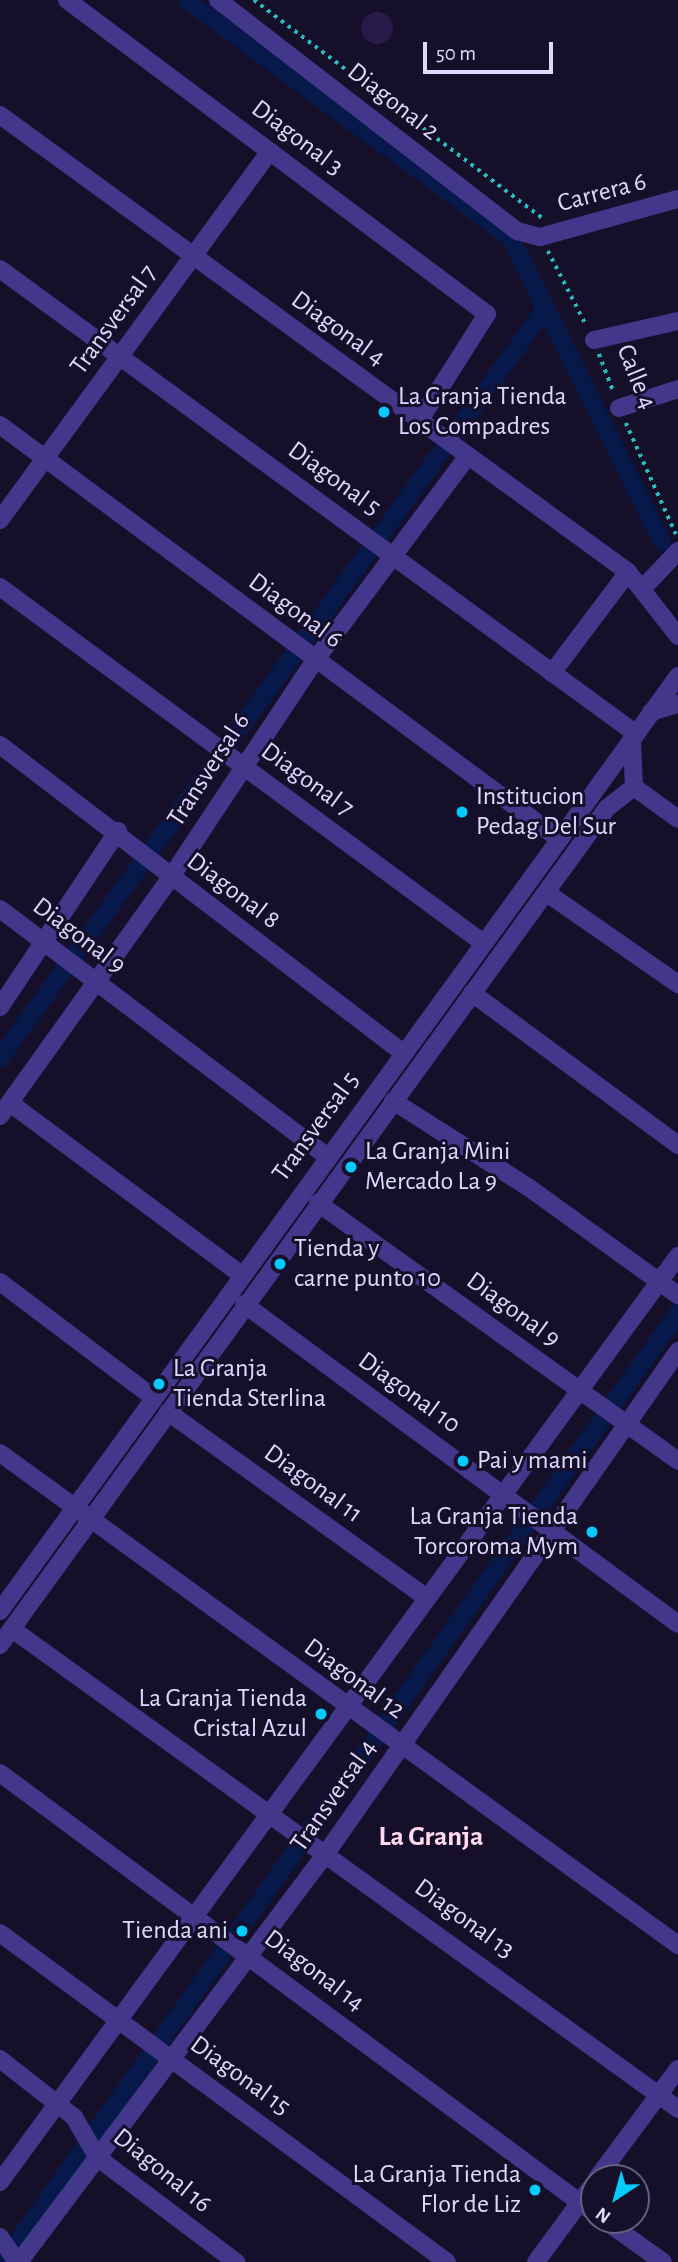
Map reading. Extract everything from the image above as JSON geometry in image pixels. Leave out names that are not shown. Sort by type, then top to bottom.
[{"type":"street","name":"Diagonal 3","points":[[67,0],[484,310],[488,322],[419,421]]},
{"type":"street","name":"Diagonal 2","points":[[218,0],[517,231],[540,237]]},
{"type":"street","name":"Diagonal 4","points":[[0,115],[628,572],[644,587]]},
{"type":"street","name":"Transversal 7","points":[[0,520],[271,151]]},
{"type":"street","name":"Carrera 6","points":[[540,237],[678,199]]},
{"type":"street","name":"Diagonal 5","points":[[0,269],[368,535],[634,735]]},
{"type":"street","points":[[594,340],[678,321]]},
{"type":"street","points":[[619,408],[678,389]]},
{"type":"street","name":"Diagonal 6","points":[[0,425],[558,838]]},
{"type":"street","name":"Transversal 6","points":[[5,1110],[93,980],[171,877],[239,762],[311,655],[394,555],[456,448]]},
{"type":"street","points":[[678,551],[644,587],[678,636]]},
{"type":"street","points":[[552,673],[628,572]]},
{"type":"street","name":"Diagonal 7","points":[[0,587],[482,942]]},
{"type":"street","name":"Transversal 5","points":[[0,1611],[402,1052],[678,676]]},
{"type":"street","points":[[651,712],[678,704]]},
{"type":"street","points":[[634,735],[628,765],[634,787],[678,819]]},
{"type":"street","name":"Diagonal 8","points":[[0,745],[118,831],[154,864],[402,1052]]},
{"type":"street","name":"Transversal 5","points":[[0,1645],[244,1304],[607,808],[634,787]]},
{"type":"street","points":[[0,1007],[51,949],[118,831]]},
{"type":"street","points":[[547,893],[678,984]]},
{"type":"street","name":"Diagonal 9","points":[[0,909],[327,1156]]},
{"type":"street","points":[[472,993],[678,1145]]},
{"type":"street","points":[[393,1101],[528,1187],[668,1289]]},
{"type":"street","points":[[5,1110],[242,1275]]},
{"type":"street","name":"Diagonal 9","points":[[318,1203],[678,1461]]},
{"type":"street","points":[[0,2182],[270,1812],[351,1710],[427,1598],[668,1289],[678,1256]]},
{"type":"street","points":[[0,1282],[153,1398]]},
{"type":"street","name":"Diagonal 10","points":[[244,1304],[678,1624]]},
{"type":"street","name":"Transversal 4","points":[[17,2260],[164,2053],[247,1953],[323,1849],[547,1527],[623,1421],[678,1351]]},
{"type":"street","name":"Diagonal 11","points":[[168,1412],[427,1598]]},
{"type":"street","name":"Diagonal 12","points":[[0,1453],[678,1945]]},
{"type":"street","name":"Diagonal 13","points":[[12,1629],[323,1849],[678,2109]]},
{"type":"street","name":"Diagonal 14","points":[[0,1773],[247,1953],[580,2203]]},
{"type":"street","name":"Diagonal 15","points":[[0,1933],[447,2262]]},
{"type":"street","name":"Diagonal 16","points":[[0,2059],[74,2117],[95,2153],[236,2262]]},
{"type":"street","points":[[607,2164],[678,2068]]},
{"type":"street","points":[[536,2262],[580,2215]]},
{"type":"street","points":[[624,2234],[663,2262]]},
{"type":"street","points":[[1,2240],[17,2260]]},
{"type":"path","points":[[254,0],[559,232]]},
{"type":"path","name":"Calle 4","points":[[540,237],[594,340],[619,408],[678,539]]},
{"type":"building","points":[[377,12],[389,16],[393,28],[389,40],[377,44],[365,40],[361,28],[365,16]]},
{"type":"waterway","points":[[187,0],[510,237],[662,542]]},
{"type":"waterway","points":[[0,1058],[542,313]]},
{"type":"waterway","points":[[3,2262],[678,1313]]},
{"type":"place","name":"La Granja Tienda Los Compadres","points":[[384,412]]},
{"type":"place","name":"Institucion Pedag Del Sur","points":[[462,812]]},
{"type":"place","name":"La Granja Mini Mercado La 9","points":[[351,1167]]},
{"type":"place","name":"Tienda y carne punto 10","points":[[280,1264]]},
{"type":"place","name":"La Granja Tienda Sterlina","points":[[159,1384]]},
{"type":"place","name":"Pai y mami","points":[[463,1461]]},
{"type":"place","name":"La Granja Tienda Torcoroma Mym","points":[[592,1532]]},
{"type":"place","name":"La Granja Tienda Cristal Azul","points":[[321,1714]]},
{"type":"place","name":"Tienda ani","points":[[242,1931]]},
{"type":"place","name":"La Granja Tienda Flor de Liz","points":[[535,2190]]},
{"type":"district","name":"La Granja","points":[[431,1837]]}]
